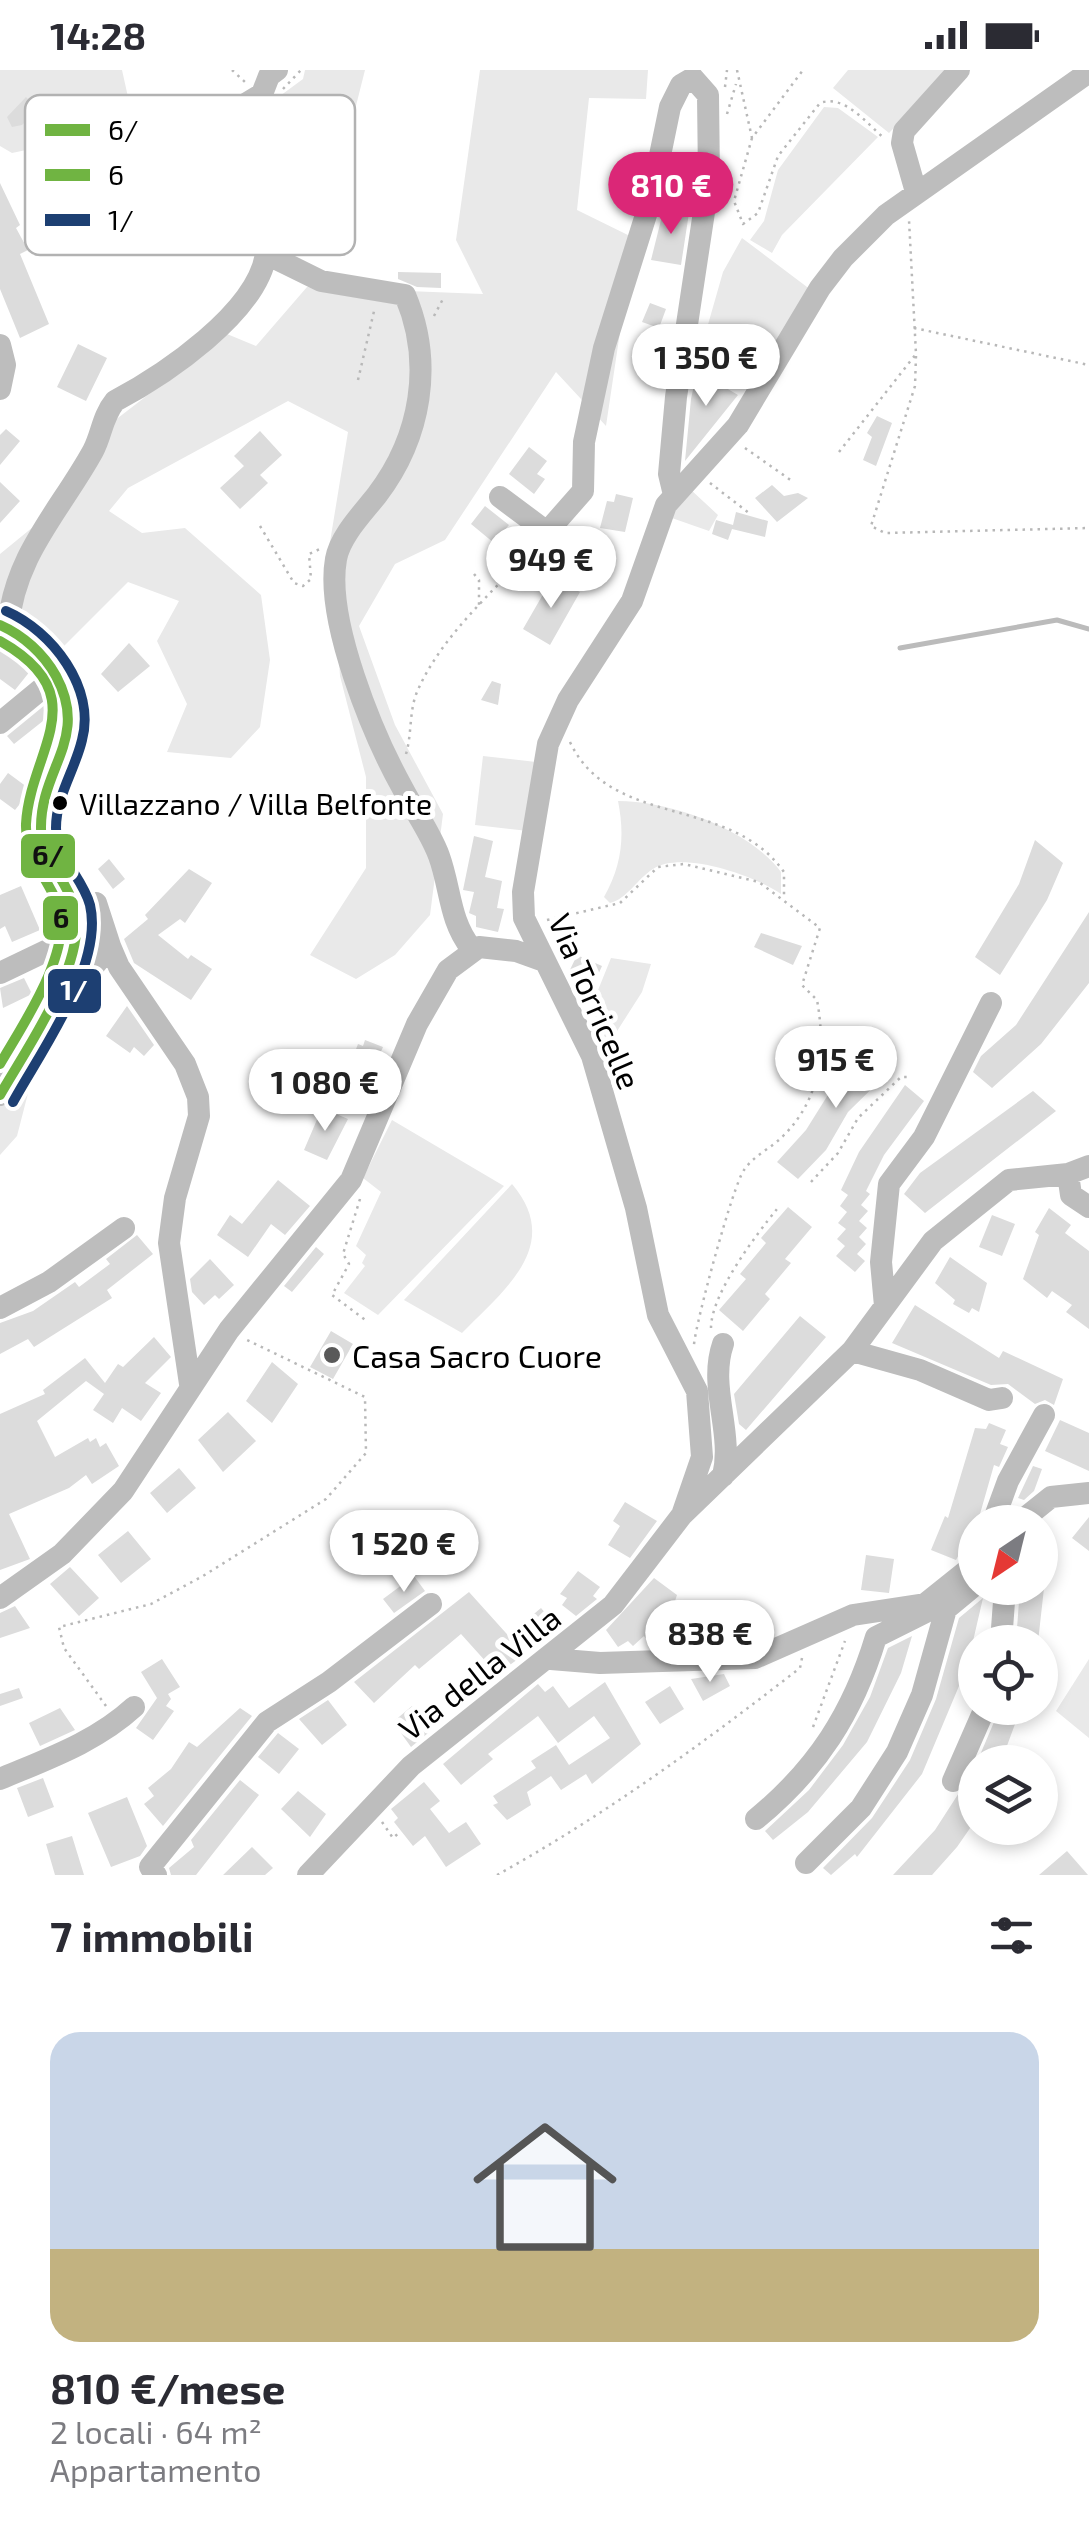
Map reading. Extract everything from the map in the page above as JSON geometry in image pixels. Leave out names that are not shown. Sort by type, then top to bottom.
[{"type":"street","points":[[260,95],[269,76],[277,70]]},
{"type":"street","points":[[913,203],[902,143],[904,131],[959,70]]},
{"type":"street","name":"Via Torricelle","points":[[682,1515],[704,1442],[690,1372],[658,1315],[636,1208],[592,1056],[526,926],[522,892],[552,732],[632,600],[661,515],[674,495],[727,438],[820,288],[868,231],[913,203],[1089,72]]},
{"type":"street","name":"Via Torricelle","points":[[548,532],[583,491],[584,442],[604,348],[651,199],[670,108],[681,84],[693,78],[708,95],[709,180],[676,397],[669,474],[674,495]]},
{"type":"street","points":[[0,1095],[54,993],[78,928],[76,913],[42,845],[40,824],[71,729],[73,710],[46,659],[4,626],[24,562],[50,514],[92,454],[106,412],[204,342],[245,297],[266,255]]},
{"type":"street","points":[[268,255],[321,282],[405,295],[421,339],[418,408],[398,465],[336,554],[337,609],[361,701],[428,831],[440,859],[456,927],[471,948]]},
{"type":"street","points":[[0,345],[5,365],[0,390]]},
{"type":"street","points":[[500,497],[548,532]]},
{"type":"street","points":[[0,724],[57,676]]},
{"type":"street","points":[[96,904],[119,967],[185,1064],[198,1097],[199,1116],[175,1198],[169,1243],[190,1384]]},
{"type":"street","points":[[54,993],[82,976],[110,946]]},
{"type":"street","points":[[0,1598],[62,1554],[123,1491],[229,1330],[351,1180],[417,1024],[448,970],[471,948],[516,950],[541,960]]},
{"type":"street","points":[[0,973],[48,950],[69,958]]},
{"type":"street","points":[[885,1306],[881,1262],[889,1184],[924,1137],[991,1003]]},
{"type":"street","points":[[682,1515],[852,1351],[934,1242],[999,1186],[1020,1176],[1078,1170],[1070,1195],[1089,1206]]},
{"type":"street","points":[[0,1308],[49,1282],[124,1228]]},
{"type":"street","name":"Via Torricelle","points":[[690,1372],[694,1347]]},
{"type":"street","points":[[721,1350],[718,1394],[727,1459],[722,1476]]},
{"type":"street","points":[[852,1351],[920,1370],[989,1400],[1002,1398]]},
{"type":"street","points":[[999,1505],[1044,1415]]},
{"type":"street","points":[[1041,1505],[1051,1497],[1079,1493]]},
{"type":"street","name":"Via della Villa","points":[[308,1875],[412,1766],[614,1605],[682,1515]]},
{"type":"street","points":[[756,1819],[800,1782],[834,1736],[848,1711],[876,1636],[926,1611],[958,1578]]},
{"type":"street","points":[[551,1659],[570,1663],[735,1662],[756,1658],[853,1616],[908,1609],[935,1598]]},
{"type":"street","points":[[806,1863],[861,1808],[888,1767],[914,1720],[946,1610],[958,1600]]},
{"type":"street","points":[[156,1875],[150,1867],[267,1722],[330,1682],[431,1604]]},
{"type":"street","points":[[0,1779],[114,1726],[134,1707]]},
{"type":"street","points":[[954,1781],[978,1725]]},
{"type":"path","points":[[724,126],[738,70]]},
{"type":"path","points":[[803,70],[752,138],[734,201],[743,224],[758,213],[778,156],[820,104],[845,105],[886,139]]},
{"type":"path","points":[[736,80],[752,138]]},
{"type":"path","points":[[913,203],[916,386],[871,526],[885,533],[1089,528]]},
{"type":"path","points":[[358,380],[378,291]]},
{"type":"path","points":[[913,328],[1089,365]]},
{"type":"path","points":[[839,452],[916,354]]},
{"type":"path","points":[[727,438],[778,467],[792,482]]},
{"type":"path","points":[[697,471],[750,513]]},
{"type":"path","points":[[260,526],[294,583],[303,586],[311,579],[310,554],[320,549],[336,554]]},
{"type":"path","points":[[406,756],[414,725],[415,696],[432,662],[548,532]]},
{"type":"path","points":[[474,574],[479,580],[479,608]]},
{"type":"path","points":[[570,741],[588,772],[626,799],[670,806],[759,842],[784,872],[784,899]]},
{"type":"path","points":[[526,926],[620,903],[658,868],[684,864],[760,882],[820,928],[802,985],[817,1000],[819,1072],[803,1113],[749,1164],[737,1182],[713,1274],[698,1311],[694,1347]]},
{"type":"path","points":[[811,1182],[838,1153],[858,1118],[901,1077],[910,1077]]},
{"type":"path","points":[[351,1180],[364,1186],[343,1254],[349,1264],[332,1295],[368,1322]]},
{"type":"path","points":[[721,1350],[713,1352],[711,1318],[742,1259],[777,1208]]},
{"type":"path","points":[[742,1259],[747,1263]]},
{"type":"path","points":[[114,1726],[106,1706],[64,1648],[60,1628],[151,1604],[326,1498],[366,1454],[365,1397],[229,1330]]},
{"type":"path","points":[[807,1739],[833,1681],[853,1616]]},
{"type":"path","points":[[498,1875],[579,1830],[607,1805],[683,1760],[800,1668],[808,1633]]},
{"type":"path","points":[[373,1808],[393,1838],[401,1831]]},
{"type":"shaded area","points":[[0,70],[122,70],[128,95],[25,95],[25,150],[12,153],[0,146]]},
{"type":"shaded area","points":[[305,70],[365,70],[355,110],[355,95],[281,95],[303,79]]},
{"type":"shaded area","points":[[480,70],[648,70],[646,99],[589,98],[577,210],[634,238],[606,426],[556,372],[445,540],[395,564],[359,626],[395,725],[443,814],[430,915],[395,955],[356,979],[310,955],[366,868],[366,777],[340,676],[330,542],[348,432],[288,401],[128,488],[109,511],[142,533],[185,528],[261,595],[270,660],[260,727],[231,758],[167,752],[187,704],[157,641],[179,601],[128,582],[63,647],[26,611],[0,605],[0,554],[33,527],[114,421],[227,334],[256,346],[307,287],[483,294],[456,240]]},
{"type":"shaded area","points":[[848,70],[950,70],[889,133],[833,88]]},
{"type":"shaded area","points":[[824,107],[838,108],[878,137],[782,235],[772,253],[750,240],[764,221],[778,170]]},
{"type":"shaded area","points":[[742,238],[811,290],[756,381],[701,349],[723,272]]},
{"type":"shaded area","points":[[702,352],[755,382],[753,388],[728,374],[721,382],[702,372]]},
{"type":"shaded area","points":[[690,489],[718,515],[709,531],[669,517]]},
{"type":"shaded area","points":[[483,756],[536,762],[528,831],[475,825]]},
{"type":"shaded area","points":[[618,801],[684,812],[729,831],[767,857],[781,872],[781,894],[737,873],[682,862],[653,869],[610,903],[604,897],[620,850]]},
{"type":"shaded area","points":[[611,958],[651,964],[642,992],[605,1050],[592,1005]]},
{"type":"shaded area","points":[[0,1052],[34,1070],[17,1136],[0,1155]]},
{"type":"shaded area","points":[[392,1120],[504,1186],[378,1315],[344,1293],[365,1266],[362,1263],[366,1255],[356,1246],[381,1192],[363,1178]]},
{"type":"shaded area","points":[[512,1184],[527,1206],[532,1227],[530,1247],[522,1265],[495,1300],[462,1333],[404,1300]]},
{"type":"shaded area","points":[[1089,1659],[1089,1738],[1058,1713]]},
{"type":"building","points":[[25,98],[25,122],[12,127],[7,117]]},
{"type":"building","points":[[0,183],[20,225],[16,228],[25,252],[20,254],[49,324],[20,338],[0,289]]},
{"type":"building","points":[[664,208],[689,213],[681,265],[651,260]]},
{"type":"building","points":[[398,272],[441,273],[441,288],[417,287],[398,279]]},
{"type":"building","points":[[650,303],[666,309],[659,328],[642,322]]},
{"type":"building","points":[[78,344],[107,358],[86,401],[57,387]]},
{"type":"building","points":[[697,371],[738,395],[685,461],[691,399]]},
{"type":"building","points":[[877,416],[892,423],[876,466],[863,460],[872,437],[867,433]]},
{"type":"building","points":[[6,429],[20,441],[0,465],[0,435]]},
{"type":"building","points":[[260,431],[282,455],[260,475],[268,483],[240,509],[220,488],[244,466],[234,456]]},
{"type":"building","points":[[529,447],[547,461],[537,474],[545,479],[534,494],[509,474]]},
{"type":"building","points":[[0,482],[20,501],[0,523]]},
{"type":"building","points":[[772,485],[784,496],[798,493],[808,498],[777,522],[755,498]]},
{"type":"building","points":[[616,494],[633,498],[625,532],[600,528],[607,501],[614,502]]},
{"type":"building","points":[[485,506],[509,525],[494,543],[471,524]]},
{"type":"building","points":[[736,512],[768,521],[765,537],[732,529],[728,540],[712,534],[716,520],[733,525]]},
{"type":"building","points":[[553,577],[580,592],[550,645],[523,629]]},
{"type":"building","points":[[129,643],[150,666],[118,692],[101,674]]},
{"type":"building","points":[[0,646],[31,670],[15,690],[0,679]]},
{"type":"building","points":[[492,681],[501,684],[498,705],[481,700]]},
{"type":"building","points":[[51,700],[55,720],[48,726],[43,721],[14,744],[7,736]]},
{"type":"building","points":[[8,773],[31,790],[15,810],[0,799],[0,784]]},
{"type":"building","points":[[474,836],[493,841],[485,877],[502,881],[497,908],[504,909],[498,932],[476,927],[476,916],[469,913],[474,892],[463,890]]},
{"type":"building","points":[[1035,840],[1063,863],[1047,900],[1000,975],[975,957],[1019,884]]},
{"type":"building","points":[[109,859],[125,879],[113,889],[98,869]]},
{"type":"building","points":[[189,869],[212,883],[185,923],[180,919],[158,935],[188,959],[191,955],[212,969],[191,1000],[134,963],[124,939],[148,919],[145,915]]},
{"type":"building","points":[[21,886],[40,930],[12,942],[5,926],[0,929],[0,895]]},
{"type":"building","points":[[1089,912],[1089,983],[1041,1044],[992,1088],[973,1072],[981,1056],[1016,1025]]},
{"type":"building","points":[[761,933],[802,946],[793,965],[754,947]]},
{"type":"building","points":[[577,955],[602,966],[587,999],[579,996],[568,974]]},
{"type":"building","points":[[24,978],[32,994],[3,1008],[0,988]]},
{"type":"building","points":[[127,1006],[154,1045],[144,1056],[134,1047],[130,1053],[106,1036]]},
{"type":"building","points":[[365,1040],[383,1047],[366,1086],[344,1080],[358,1044],[363,1046]]},
{"type":"building","points":[[872,1045],[897,1064],[848,1112],[826,1150],[798,1179],[777,1162],[806,1130],[831,1090]]},
{"type":"building","points":[[905,1085],[924,1101],[884,1155],[866,1191],[870,1194],[861,1205],[868,1211],[859,1221],[867,1228],[859,1237],[866,1244],[857,1254],[865,1261],[855,1272],[836,1256],[845,1246],[837,1239],[846,1229],[838,1223],[847,1212],[840,1206],[848,1195],[841,1190],[859,1152]]},
{"type":"building","points":[[1033,1091],[1056,1111],[925,1213],[904,1194],[920,1173]]},
{"type":"building","points":[[322,1108],[348,1119],[327,1160],[304,1150]]},
{"type":"building","points":[[278,1180],[310,1206],[285,1235],[271,1224],[248,1257],[217,1235],[230,1215],[242,1224]]},
{"type":"building","points":[[788,1207],[812,1227],[785,1259],[791,1263],[765,1294],[770,1299],[743,1331],[719,1310],[746,1279],[740,1274],[766,1243],[761,1238]]},
{"type":"building","points":[[1049,1208],[1071,1225],[1065,1233],[1089,1251],[1089,1329],[1066,1312],[1072,1305],[1052,1291],[1047,1298],[1023,1279],[1039,1235],[1035,1232]]},
{"type":"building","points":[[992,1215],[1015,1224],[1002,1256],[979,1247]]},
{"type":"building","points":[[137,1235],[153,1254],[107,1290],[112,1298],[34,1347],[28,1339],[0,1354],[0,1323],[33,1311],[75,1282],[79,1287],[110,1264],[106,1259]]},
{"type":"building","points":[[316,1247],[324,1254],[292,1292],[284,1286]]},
{"type":"building","points":[[950,1257],[987,1283],[979,1312],[972,1308],[969,1313],[953,1304],[955,1300],[935,1283]]},
{"type":"building","points":[[210,1259],[234,1285],[219,1299],[215,1295],[204,1305],[192,1292],[190,1279]]},
{"type":"building","points":[[915,1305],[999,1358],[1003,1351],[1063,1379],[1054,1405],[1045,1400],[1035,1404],[1008,1384],[991,1385],[892,1343]]},
{"type":"building","points":[[800,1316],[826,1337],[746,1430],[739,1424],[734,1394]]},
{"type":"building","name":"Casa Sacro Cuore","points":[[331,1331],[353,1344],[333,1379],[310,1367]]},
{"type":"building","points":[[154,1337],[171,1357],[145,1383],[161,1393],[141,1421],[122,1408],[113,1423],[93,1410],[104,1394],[86,1381],[37,1421],[55,1457],[88,1438],[90,1442],[96,1438],[100,1447],[106,1443],[119,1466],[92,1484],[86,1475],[69,1488],[9,1514],[30,1559],[0,1570],[0,1414],[45,1394],[43,1390],[85,1358],[105,1383],[118,1364],[123,1367]]},
{"type":"building","points":[[272,1362],[298,1384],[272,1423],[246,1401]]},
{"type":"building","points":[[228,1412],[256,1441],[223,1472],[198,1440]]},
{"type":"building","points":[[1060,1420],[1089,1433],[1089,1471],[1045,1451]]},
{"type":"building","points":[[989,1423],[1006,1430],[1000,1444],[1008,1447],[999,1467],[994,1465],[983,1505],[958,1505],[956,1560],[931,1550],[945,1516],[948,1518],[975,1428],[986,1429]]},
{"type":"building","points":[[1033,1466],[1042,1469],[1034,1491],[1024,1500],[1018,1498]]},
{"type":"building","points":[[179,1468],[196,1488],[167,1513],[150,1493]]},
{"type":"building","points":[[625,1502],[657,1521],[630,1558],[608,1545],[620,1526],[613,1521]]},
{"type":"building","points":[[1089,1517],[1089,1551],[1072,1538]]},
{"type":"building","points":[[128,1531],[151,1559],[121,1583],[98,1555]]},
{"type":"building","points":[[866,1555],[894,1559],[889,1593],[861,1590]]},
{"type":"building","points":[[70,1567],[99,1598],[79,1616],[50,1584]]},
{"type":"building","points":[[578,1571],[600,1587],[593,1596],[597,1599],[576,1616],[562,1605],[567,1598],[560,1594]]},
{"type":"building","points":[[414,1576],[425,1591],[394,1613],[383,1599]]},
{"type":"building","points":[[654,1578],[677,1595],[667,1625],[650,1644],[644,1636],[633,1646],[628,1641],[618,1647],[606,1630]]},
{"type":"building","points":[[469,1592],[525,1654],[497,1674],[461,1634],[419,1669],[415,1665],[374,1703],[354,1682]]},
{"type":"building","points":[[975,1605],[981,1605],[977,1625],[958,1625],[958,1688],[922,1774],[857,1857],[855,1854],[831,1875],[823,1868],[872,1818],[910,1760],[936,1699],[959,1618]]},
{"type":"building","points":[[1019,1605],[1042,1605],[1040,1625],[1017,1625]]},
{"type":"building","points":[[15,1606],[30,1628],[0,1638],[0,1613]]},
{"type":"building","points":[[541,1608],[557,1627],[545,1637],[529,1618]]},
{"type":"building","points":[[756,1614],[773,1629],[755,1641],[742,1631]]},
{"type":"building","points":[[912,1636],[901,1673],[867,1742],[808,1812],[773,1840],[765,1831],[809,1790],[843,1745],[870,1697],[888,1648]]},
{"type":"building","points":[[162,1659],[180,1687],[168,1694],[171,1699],[166,1706],[174,1711],[153,1740],[136,1728],[157,1698],[141,1672]]},
{"type":"building","points":[[724,1674],[730,1686],[703,1701],[691,1679]]},
{"type":"building","points":[[605,1682],[641,1744],[592,1784],[586,1774],[561,1790],[551,1776],[527,1792],[531,1805],[507,1820],[493,1805],[498,1803],[493,1796],[536,1768],[531,1761],[556,1745],[569,1765],[610,1738],[594,1716],[558,1743],[538,1716],[488,1754],[493,1759],[461,1785],[443,1764],[538,1684],[545,1692],[553,1686],[569,1708]]},
{"type":"building","points":[[670,1686],[684,1709],[660,1724],[645,1702]]},
{"type":"building","points":[[19,1688],[23,1698],[0,1706],[0,1694]]},
{"type":"building","points":[[328,1700],[347,1725],[322,1745],[299,1719]]},
{"type":"building","points":[[412,1706],[433,1729],[411,1747],[393,1722]]},
{"type":"building","points":[[60,1708],[75,1730],[40,1746],[29,1723]]},
{"type":"building","points":[[240,1708],[252,1716],[163,1826],[144,1804],[154,1796],[148,1788],[171,1769],[189,1742],[197,1747]]},
{"type":"building","points":[[993,1725],[1015,1725],[1007,1745],[984,1745]]},
{"type":"building","points":[[278,1733],[299,1749],[279,1774],[258,1757]]},
{"type":"building","points":[[43,1778],[54,1807],[28,1817],[17,1788]]},
{"type":"building","points":[[240,1780],[259,1795],[196,1875],[171,1875],[169,1868],[194,1847],[191,1840]]},
{"type":"building","points":[[424,1782],[440,1801],[430,1809],[449,1833],[466,1822],[481,1844],[446,1867],[425,1836],[413,1846],[394,1822],[398,1818],[391,1809]]},
{"type":"building","points":[[298,1791],[326,1814],[310,1837],[281,1809]]},
{"type":"building","points":[[958,1794],[957,1847],[932,1875],[893,1875],[935,1830]]},
{"type":"building","points":[[127,1797],[147,1846],[140,1856],[111,1867],[88,1813]]},
{"type":"building","points":[[72,1836],[84,1875],[55,1875],[46,1844]]},
{"type":"building","points":[[252,1847],[273,1868],[265,1875],[223,1875]]},
{"type":"building","points":[[1067,1851],[1088,1875],[1039,1875]]},
{"type":"waterway","points":[[900,648],[1057,620],[1089,629]]},
{"type":"transit line","name":"1/","points":[[6,611],[54,647],[76,682],[82,701],[82,740],[59,805],[56,828],[60,848],[87,895],[92,929],[88,954],[67,1007],[13,1102]]},
{"type":"transit line","name":"6/","points":[[0,625],[39,653],[56,676],[65,698],[66,736],[48,788],[41,829],[45,850],[74,906],[76,928],[73,952],[53,1004],[0,1095]]},
{"type":"transit line","name":"6","points":[[0,641],[29,662],[46,682],[52,704],[51,725],[26,824],[32,855],[57,902],[61,920],[54,963],[0,1064]]},
{"type":"place","name":"Villazzano / Villa Belfonte","points":[[60,803]]},
{"type":"place","name":"Casa Sacro Cuore","points":[[332,1355]]}]
